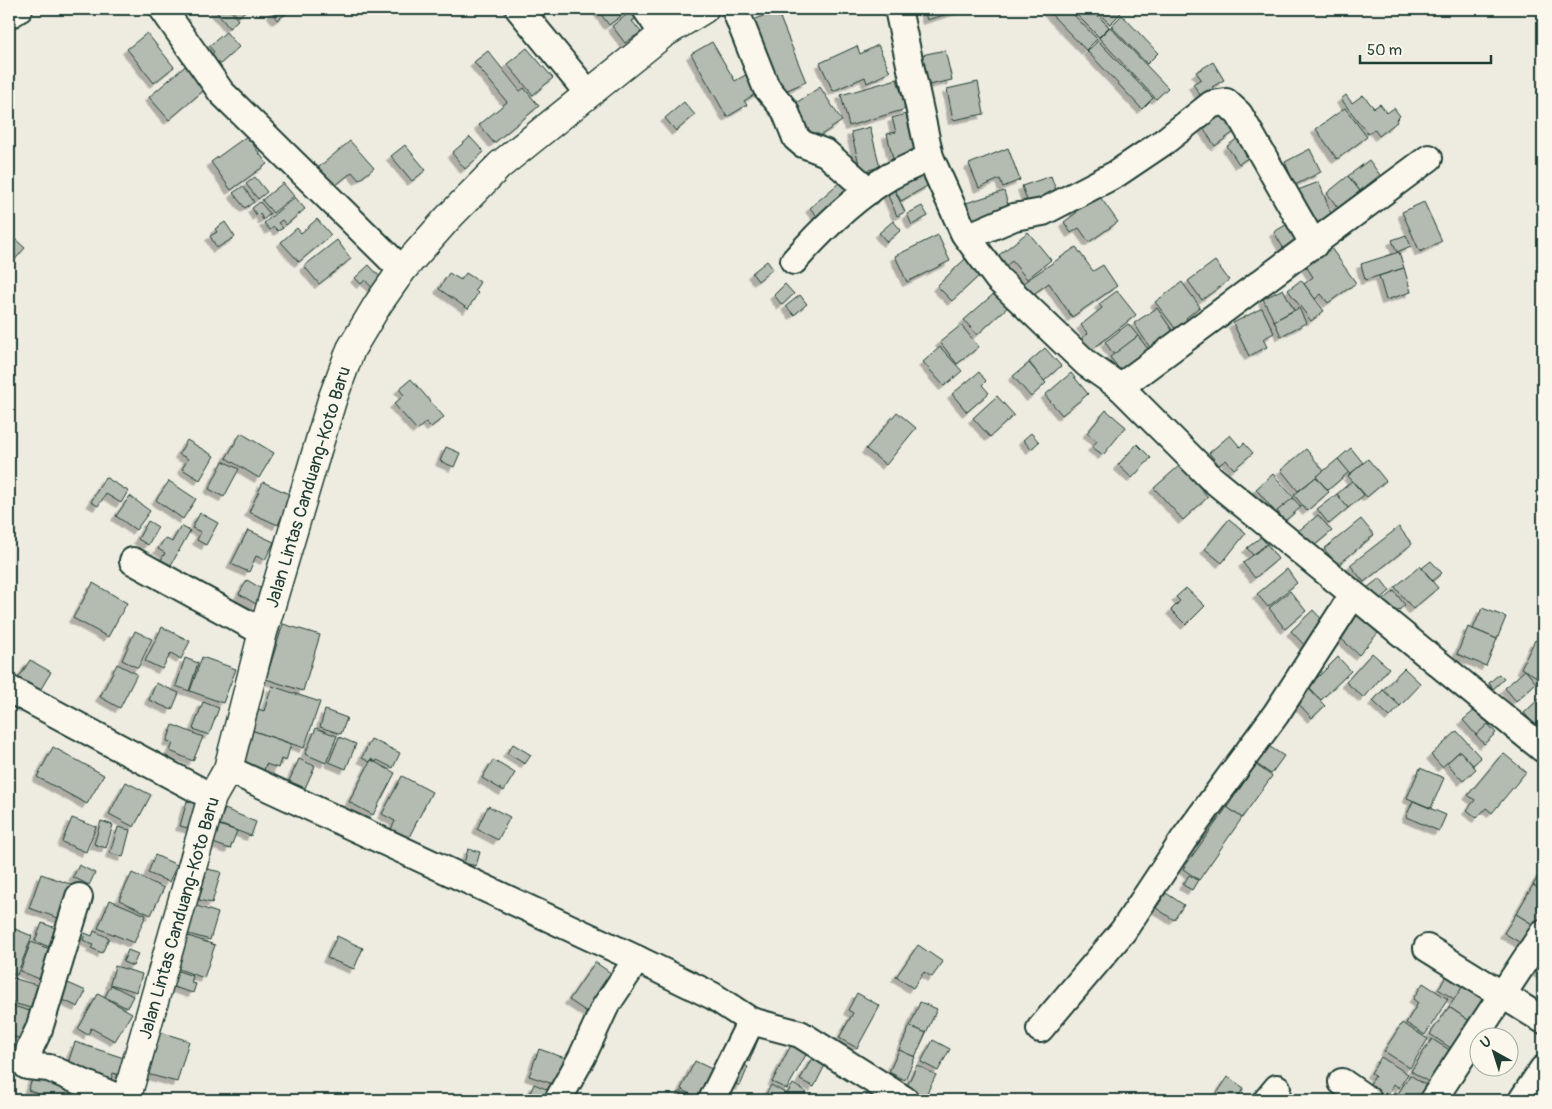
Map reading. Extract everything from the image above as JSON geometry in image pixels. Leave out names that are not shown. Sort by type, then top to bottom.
[{"type":"main road","name":"Jalan Lintas Canduang-Koto Baru","points":[[125,1100],[212,797],[228,769],[263,632],[332,400],[352,349],[378,304],[402,270],[447,219],[500,165],[663,34],[704,9]]},
{"type":"street","points":[[9,15],[19,9]]},
{"type":"street","points":[[163,9],[220,92],[402,270]]},
{"type":"street","points":[[519,9],[588,93]]},
{"type":"street","points":[[646,9],[663,34]]},
{"type":"street","points":[[735,9],[766,87],[785,110],[796,138],[803,144],[826,152],[869,191]]},
{"type":"street","points":[[898,9],[930,157],[946,195],[968,237],[998,279],[1087,364],[1120,387],[1211,478],[1543,749]]},
{"type":"street","points":[[968,237],[1014,216],[1044,212],[1116,174],[1165,141],[1212,104],[1226,102],[1239,114],[1314,245]]},
{"type":"street","points":[[794,260],[824,226],[869,191],[890,177],[930,157]]},
{"type":"street","points":[[1120,387],[1429,158]]},
{"type":"street","points":[[133,562],[263,632]]},
{"type":"street","points":[[1040,1029],[1123,931],[1184,839],[1276,714],[1353,595]]},
{"type":"street","points":[[9,689],[212,797]]},
{"type":"street","points":[[228,769],[714,996],[751,1021],[800,1034],[896,1098]]},
{"type":"street","points":[[79,897],[39,1029],[30,1048],[28,1066],[49,1068],[125,1100]]},
{"type":"street","points":[[1433,1100],[1543,933]]},
{"type":"street","points":[[1428,948],[1543,1020]]},
{"type":"street","points":[[558,1100],[582,1057],[605,1007],[637,959]]},
{"type":"street","points":[[712,1100],[751,1021]]},
{"type":"street","points":[[1522,1100],[1543,1069]]},
{"type":"street","points":[[1342,1082],[1368,1100]]},
{"type":"building","points":[[214,9],[229,9],[238,20],[229,28]]},
{"type":"building","points":[[231,9],[248,9],[238,17]]},
{"type":"building","points":[[274,9],[292,9],[277,20],[271,11]]},
{"type":"building","points":[[597,9],[630,9],[609,25]]},
{"type":"building","points":[[634,9],[640,15],[632,21],[641,32],[625,43],[612,26]]},
{"type":"building","points":[[924,9],[959,9],[960,10],[927,20]]},
{"type":"building","points":[[1046,9],[1068,9],[1097,39],[1086,50]]},
{"type":"building","points":[[1071,9],[1091,9],[1109,27],[1099,37]]},
{"type":"building","points":[[1094,9],[1117,9],[1121,13],[1110,24]]},
{"type":"building","points":[[777,10],[806,82],[778,94],[749,22]]},
{"type":"building","points":[[1122,15],[1158,53],[1147,64],[1111,26]]},
{"type":"building","points":[[1110,27],[1168,88],[1156,99],[1099,38]]},
{"type":"building","points":[[226,32],[239,47],[218,66],[209,56],[214,52],[209,46]]},
{"type":"building","points":[[147,33],[174,67],[154,83],[127,49]]},
{"type":"building","points":[[1098,41],[1153,98],[1142,109],[1087,51]]},
{"type":"building","points":[[712,42],[735,81],[749,73],[760,91],[744,101],[747,105],[727,117],[691,54]]},
{"type":"building","points":[[878,45],[890,72],[867,83],[865,77],[833,91],[820,63],[857,46],[860,54]]},
{"type":"building","points":[[527,48],[553,78],[533,95],[507,64]]},
{"type":"building","points":[[945,50],[952,80],[929,85],[922,55]]},
{"type":"building","points":[[488,51],[520,91],[524,88],[539,106],[494,143],[479,125],[507,102],[474,62]]},
{"type":"building","points":[[190,62],[210,85],[169,120],[149,97]]},
{"type":"building","points":[[1213,62],[1224,80],[1212,87],[1215,91],[1202,98],[1193,84],[1201,79],[1196,72]]},
{"type":"building","points":[[897,79],[906,109],[849,126],[841,95]]},
{"type":"building","points":[[978,82],[984,114],[953,120],[947,89]]},
{"type":"building","points":[[820,87],[842,121],[815,139],[793,105]]},
{"type":"building","points":[[1346,95],[1352,103],[1363,95],[1374,108],[1380,104],[1387,113],[1394,108],[1400,116],[1396,120],[1397,122],[1379,136],[1374,129],[1368,134],[1341,99]]},
{"type":"building","points":[[684,102],[695,115],[676,131],[665,118]]},
{"type":"building","points":[[1345,108],[1367,137],[1337,159],[1316,129]]},
{"type":"building","points":[[1220,111],[1238,129],[1215,146],[1201,125]]},
{"type":"building","points":[[906,114],[917,162],[899,158],[893,159],[887,134],[896,132],[892,118]]},
{"type":"building","points":[[870,127],[880,167],[861,172],[851,132]]},
{"type":"building","points":[[1245,133],[1252,155],[1239,164],[1227,146]]},
{"type":"building","points":[[247,136],[267,164],[231,190],[211,162]]},
{"type":"building","points":[[470,137],[484,152],[465,169],[452,153]]},
{"type":"building","points":[[350,141],[374,168],[359,180],[352,172],[330,190],[314,171]]},
{"type":"building","points":[[405,145],[426,170],[412,181],[391,156]]},
{"type":"building","points":[[1008,148],[1020,180],[1003,187],[1000,179],[979,188],[969,164]]},
{"type":"building","points":[[1310,149],[1321,172],[1289,188],[1284,178],[1290,174],[1285,162]]},
{"type":"building","points":[[1369,160],[1380,175],[1360,191],[1348,176]]},
{"type":"building","points":[[919,167],[929,185],[901,201],[891,183]]},
{"type":"building","points":[[1051,176],[1059,199],[1030,209],[1022,186]]},
{"type":"building","points":[[1348,176],[1360,191],[1338,208],[1327,193]]},
{"type":"building","points":[[255,177],[267,192],[258,199],[246,184]]},
{"type":"building","points":[[840,182],[853,197],[823,223],[810,208]]},
{"type":"building","points":[[1319,182],[1335,224],[1311,233],[1295,191]]},
{"type":"building","points":[[283,183],[294,196],[273,213],[262,200]]},
{"type":"building","points":[[243,186],[254,202],[245,208],[233,193]]},
{"type":"building","points":[[893,187],[905,212],[897,216],[886,191]]},
{"type":"building","points":[[1093,187],[1118,222],[1089,242],[1079,228],[1071,233],[1064,222],[1076,213],[1069,204]]},
{"type":"building","points":[[1004,191],[1011,215],[969,227],[963,204]]},
{"type":"building","points":[[295,197],[305,209],[286,225],[282,220],[278,223],[283,228],[278,231],[274,227],[270,230],[264,223]]},
{"type":"building","points":[[260,202],[270,214],[263,220],[260,213],[257,216],[252,208]]},
{"type":"building","points":[[1424,202],[1442,241],[1420,252],[1402,212]]},
{"type":"building","points":[[922,206],[928,216],[912,225],[907,214]]},
{"type":"building","points":[[317,219],[331,235],[299,262],[281,242],[297,228],[301,233]]},
{"type":"building","points":[[1294,220],[1308,243],[1288,256],[1274,232]]},
{"type":"building","points":[[893,221],[901,230],[887,242],[879,233]]},
{"type":"building","points":[[225,222],[235,237],[217,248],[210,236],[217,232],[215,229]]},
{"type":"building","points":[[1028,232],[1051,260],[1027,279],[1012,261],[1007,265],[999,255]]},
{"type":"building","points":[[938,235],[950,261],[907,282],[895,256]]},
{"type":"building","points":[[1406,235],[1411,246],[1397,252],[1392,240]]},
{"type":"building","points":[[15,239],[25,248],[11,264],[9,262],[9,247]]},
{"type":"building","points":[[337,240],[351,259],[319,284],[304,266]]},
{"type":"building","points":[[1076,247],[1093,271],[1103,265],[1117,286],[1072,317],[1049,283],[1029,297],[1020,285]]},
{"type":"building","points":[[1331,248],[1356,283],[1328,303],[1321,294],[1315,299],[1304,284],[1313,277],[1306,266]]},
{"type":"building","points":[[1399,252],[1404,268],[1365,280],[1361,264]]},
{"type":"building","points":[[966,258],[981,274],[952,301],[937,286]]},
{"type":"building","points":[[767,261],[773,269],[758,281],[752,273]]},
{"type":"building","points":[[1215,261],[1229,280],[1202,300],[1188,281]]},
{"type":"building","points":[[369,265],[384,281],[374,290],[365,280],[361,284],[355,278]]},
{"type":"building","points":[[1404,268],[1411,292],[1386,300],[1379,276]]},
{"type":"building","points":[[449,273],[461,280],[466,273],[480,282],[475,290],[478,293],[468,309],[439,289]]},
{"type":"building","points":[[1301,280],[1324,311],[1311,321],[1288,290]]},
{"type":"building","points":[[1182,282],[1200,307],[1186,318],[1190,324],[1178,332],[1155,302]]},
{"type":"building","points":[[785,284],[794,294],[782,305],[774,295]]},
{"type":"building","points":[[1283,289],[1294,310],[1274,321],[1263,299]]},
{"type":"building","points":[[997,291],[1010,305],[977,335],[964,320]]},
{"type":"building","points":[[1117,291],[1136,315],[1089,352],[1079,340],[1088,334],[1081,325],[1102,308],[1099,304]]},
{"type":"building","points":[[800,295],[807,304],[794,315],[786,306]]},
{"type":"building","points":[[1157,308],[1178,339],[1154,354],[1134,323]]},
{"type":"building","points":[[1262,308],[1274,333],[1263,339],[1267,347],[1249,356],[1233,323]]},
{"type":"building","points":[[1299,308],[1306,323],[1281,336],[1274,321]]},
{"type":"building","points":[[1128,324],[1138,336],[1114,355],[1105,342]]},
{"type":"building","points":[[961,325],[979,347],[957,364],[940,342]]},
{"type":"building","points":[[1138,336],[1151,353],[1123,374],[1110,357]]},
{"type":"building","points":[[940,347],[962,371],[944,386],[923,362]]},
{"type":"building","points":[[1045,348],[1061,366],[1044,381],[1029,362]]},
{"type":"building","points":[[1029,363],[1046,383],[1031,397],[1013,376]]},
{"type":"building","points":[[979,372],[986,381],[982,385],[989,393],[967,412],[952,394]]},
{"type":"building","points":[[1071,373],[1088,394],[1062,415],[1045,395]]},
{"type":"building","points":[[411,379],[444,417],[431,427],[426,422],[417,430],[394,404],[404,395],[399,389]]},
{"type":"building","points":[[997,396],[1014,415],[990,437],[973,418]]},
{"type":"building","points":[[1106,410],[1126,427],[1103,455],[1092,447],[1097,441],[1087,433]]},
{"type":"building","points":[[897,412],[916,428],[886,465],[866,449]]},
{"type":"building","points":[[241,433],[274,453],[259,478],[226,458]]},
{"type":"building","points":[[1031,433],[1039,442],[1031,449],[1023,440]]},
{"type":"building","points":[[1230,435],[1240,447],[1244,443],[1253,453],[1234,469],[1226,460],[1219,465],[1209,453]]},
{"type":"building","points":[[187,440],[214,456],[200,480],[182,469],[188,459],[179,454]]},
{"type":"building","points":[[1137,444],[1151,458],[1132,478],[1118,465]]},
{"type":"building","points":[[446,447],[460,453],[454,467],[440,461]]},
{"type":"building","points":[[1351,448],[1363,463],[1350,474],[1338,459]]},
{"type":"building","points":[[1306,449],[1324,471],[1298,491],[1281,470]]},
{"type":"building","points":[[1338,459],[1349,472],[1328,490],[1316,477]]},
{"type":"building","points":[[1368,459],[1386,481],[1367,497],[1348,476]]},
{"type":"building","points":[[223,461],[239,469],[224,497],[209,489]]},
{"type":"building","points":[[1180,465],[1208,497],[1183,520],[1154,488]]},
{"type":"building","points":[[1273,474],[1294,498],[1276,513],[1256,489]]},
{"type":"building","points":[[105,477],[128,491],[121,503],[106,494],[98,506],[91,502]]},
{"type":"building","points":[[1316,477],[1329,492],[1307,511],[1294,495]]},
{"type":"building","points":[[169,481],[196,499],[183,519],[156,500]]},
{"type":"building","points":[[1352,481],[1364,495],[1348,508],[1337,494]]},
{"type":"building","points":[[263,482],[291,495],[278,525],[249,512]]},
{"type":"building","points":[[1337,494],[1348,508],[1329,524],[1317,509]]},
{"type":"building","points":[[130,496],[150,511],[136,530],[116,516]]},
{"type":"building","points":[[1293,498],[1301,507],[1285,521],[1277,511]]},
{"type":"building","points":[[200,513],[218,523],[206,545],[197,540],[201,532],[192,528]]},
{"type":"building","points":[[1318,515],[1332,531],[1310,549],[1297,532]]},
{"type":"building","points":[[1229,519],[1246,533],[1222,563],[1205,549]]},
{"type":"building","points":[[1361,519],[1374,535],[1338,565],[1324,549]]},
{"type":"building","points":[[148,521],[158,527],[148,545],[138,539]]},
{"type":"building","points":[[181,526],[190,531],[171,565],[161,560],[165,553],[158,549],[165,538],[172,542]]},
{"type":"building","points":[[1399,527],[1412,544],[1364,582],[1350,565]]},
{"type":"building","points":[[248,530],[274,542],[265,560],[256,556],[249,572],[231,564]]},
{"type":"building","points":[[1261,537],[1267,544],[1253,555],[1247,548]]},
{"type":"building","points":[[1267,544],[1278,559],[1255,578],[1243,563]]},
{"type":"building","points":[[1431,561],[1442,573],[1433,581],[1422,568]]},
{"type":"building","points":[[1420,566],[1438,588],[1413,609],[1395,587]]},
{"type":"building","points":[[1287,569],[1297,583],[1268,607],[1257,594]]},
{"type":"building","points":[[1380,578],[1390,591],[1374,605],[1363,591]]},
{"type":"building","points":[[247,580],[264,590],[256,604],[239,594]]},
{"type":"building","points":[[93,583],[127,603],[108,637],[73,618]]},
{"type":"building","points":[[1186,588],[1205,606],[1186,625],[1171,610],[1180,601],[1176,597]]},
{"type":"building","points":[[1290,591],[1306,611],[1285,629],[1269,608]]},
{"type":"building","points":[[1394,591],[1405,605],[1389,618],[1378,605]]},
{"type":"building","points":[[1482,608],[1506,617],[1497,639],[1473,629]]},
{"type":"building","points":[[1313,610],[1328,626],[1306,647],[1291,631]]},
{"type":"building","points":[[1354,612],[1378,633],[1359,655],[1335,633]]},
{"type":"building","points":[[283,624],[320,635],[303,691],[266,679]]},
{"type":"building","points":[[162,627],[190,641],[181,659],[171,653],[162,669],[145,661]]},
{"type":"building","points":[[1468,627],[1497,639],[1486,666],[1457,654]]},
{"type":"building","points":[[135,631],[152,639],[138,668],[122,660]]},
{"type":"building","points":[[1535,640],[1543,644],[1543,674],[1541,679],[1521,668]]},
{"type":"building","points":[[1372,653],[1389,668],[1364,698],[1346,682]]},
{"type":"building","points":[[202,657],[236,669],[223,703],[190,691]]},
{"type":"building","points":[[1338,657],[1351,671],[1321,700],[1308,687]]},
{"type":"building","points":[[185,658],[198,663],[189,691],[176,686]]},
{"type":"building","points":[[30,660],[51,672],[39,692],[18,679]]},
{"type":"building","points":[[117,664],[137,674],[120,708],[100,697]]},
{"type":"building","points":[[1404,668],[1421,684],[1400,706],[1383,690]]},
{"type":"building","points":[[1525,670],[1536,683],[1516,701],[1505,688]]},
{"type":"building","points":[[1499,674],[1504,679],[1493,689],[1489,683]]},
{"type":"building","points":[[156,683],[179,693],[172,710],[149,700]]},
{"type":"building","points":[[272,686],[320,702],[304,748],[251,730],[258,709],[264,711]]},
{"type":"building","points":[[1306,686],[1325,706],[1312,718],[1293,698]]},
{"type":"building","points":[[1383,690],[1400,706],[1390,717],[1373,701]]},
{"type":"building","points":[[1543,695],[1543,728],[1538,722],[1535,725],[1524,713]]},
{"type":"building","points":[[203,702],[219,708],[209,735],[193,729]]},
{"type":"building","points":[[1481,705],[1494,720],[1476,735],[1463,720]]},
{"type":"building","points":[[325,710],[347,718],[341,734],[320,727]]},
{"type":"building","points":[[1488,724],[1496,733],[1484,744],[1476,735]]},
{"type":"building","points":[[173,725],[203,737],[193,761],[170,751],[173,743],[167,741]]},
{"type":"building","points":[[316,728],[337,736],[326,763],[305,754]]},
{"type":"building","points":[[251,730],[291,744],[286,761],[281,759],[278,768],[266,764],[264,770],[240,762]]},
{"type":"building","points":[[1457,731],[1481,758],[1473,765],[1460,751],[1442,767],[1431,755]]},
{"type":"building","points":[[339,737],[356,744],[346,769],[329,762]]},
{"type":"building","points":[[371,739],[400,753],[393,768],[377,760],[376,762],[371,759],[370,762],[362,758]]},
{"type":"building","points":[[513,744],[531,755],[525,764],[507,753]]},
{"type":"building","points":[[1267,745],[1284,756],[1271,774],[1255,763]]},
{"type":"building","points":[[53,747],[104,775],[87,804],[37,777]]},
{"type":"building","points":[[1460,751],[1476,769],[1463,781],[1447,763]]},
{"type":"building","points":[[1503,753],[1526,772],[1492,813],[1486,808],[1477,818],[1467,810],[1475,800],[1468,795]]},
{"type":"building","points":[[299,759],[315,766],[305,788],[289,781]]},
{"type":"building","points":[[371,760],[395,773],[373,815],[349,802]]},
{"type":"building","points":[[493,760],[515,773],[504,791],[482,778]]},
{"type":"building","points":[[1256,765],[1272,776],[1242,818],[1227,807]]},
{"type":"building","points":[[1420,768],[1444,778],[1431,808],[1407,798]]},
{"type":"building","points":[[402,776],[432,792],[405,845],[388,836],[395,821],[382,814]]},
{"type":"building","points":[[126,782],[151,795],[134,827],[109,814]]},
{"type":"building","points":[[187,801],[199,804],[192,829],[180,826]]},
{"type":"building","points":[[1413,801],[1446,815],[1439,831],[1406,817]]},
{"type":"building","points":[[488,806],[510,817],[498,840],[477,829]]},
{"type":"building","points":[[1227,807],[1242,818],[1199,880],[1183,869]]},
{"type":"building","points":[[225,809],[256,822],[251,836],[219,824]]},
{"type":"building","points":[[72,818],[96,827],[86,852],[62,842]]},
{"type":"building","points":[[101,821],[113,825],[106,848],[94,844]]},
{"type":"building","points":[[219,825],[237,831],[230,849],[213,843]]},
{"type":"building","points":[[118,827],[130,830],[123,857],[110,853]]},
{"type":"building","points":[[468,849],[480,852],[476,866],[464,863]]},
{"type":"building","points":[[155,855],[177,865],[169,882],[148,873]]},
{"type":"building","points":[[79,865],[95,873],[89,885],[73,877]]},
{"type":"building","points":[[207,869],[221,872],[212,903],[199,900]]},
{"type":"building","points":[[1543,869],[1543,891],[1533,885]]},
{"type":"building","points":[[132,873],[164,888],[151,915],[119,900]]},
{"type":"building","points":[[41,874],[76,886],[64,920],[29,908]]},
{"type":"building","points":[[1189,875],[1198,880],[1192,890],[1183,885]]},
{"type":"building","points":[[1533,885],[1543,891],[1543,923],[1540,929],[1516,914]]},
{"type":"building","points":[[1166,893],[1184,905],[1174,920],[1156,908]]},
{"type":"building","points":[[110,900],[146,915],[134,943],[98,928]]},
{"type":"building","points":[[194,905],[218,913],[210,940],[185,933]]},
{"type":"building","points":[[1516,914],[1540,929],[1529,948],[1504,933]]},
{"type":"building","points":[[42,923],[61,930],[54,949],[35,941]]},
{"type":"building","points":[[15,929],[32,936],[17,975],[9,972],[9,945]]},
{"type":"building","points":[[94,931],[109,938],[102,953],[91,948],[93,945],[83,940],[85,933],[92,936]]},
{"type":"building","points":[[185,935],[215,945],[204,978],[173,967]]},
{"type":"building","points":[[337,936],[363,948],[354,969],[327,958]]},
{"type":"building","points":[[31,942],[58,952],[47,982],[20,971]]},
{"type":"building","points":[[918,945],[943,962],[932,977],[924,972],[913,988],[896,977]]},
{"type":"building","points":[[128,950],[138,954],[133,966],[123,962]]},
{"type":"building","points":[[1543,953],[1543,975],[1534,970]]},
{"type":"building","points":[[595,962],[618,978],[593,1016],[569,1000]]},
{"type":"building","points":[[115,966],[142,974],[137,992],[110,984]]},
{"type":"building","points":[[175,970],[193,976],[191,983],[196,984],[193,993],[170,986]]},
{"type":"building","points":[[1450,971],[1466,982],[1454,999],[1438,989]]},
{"type":"building","points":[[9,977],[44,987],[38,1010],[9,1002]]},
{"type":"building","points":[[1469,977],[1494,994],[1474,1024],[1449,1007]]},
{"type":"building","points":[[68,983],[86,991],[78,1007],[61,999]]},
{"type":"building","points":[[1423,983],[1448,999],[1425,1035],[1406,1023],[1418,1003],[1413,999]]},
{"type":"building","points":[[111,985],[133,996],[127,1008],[105,997]]},
{"type":"building","points":[[857,993],[880,1006],[857,1048],[839,1038],[853,1013],[848,1010]]},
{"type":"building","points":[[98,994],[132,1013],[115,1041],[91,1028],[88,1035],[78,1029]]},
{"type":"building","points":[[920,1002],[937,1009],[926,1033],[910,1026]]},
{"type":"building","points":[[9,1005],[37,1013],[28,1041],[9,1035]]},
{"type":"building","points":[[1449,1007],[1474,1024],[1470,1026],[1470,1030],[1455,1051],[1430,1034]]},
{"type":"building","points":[[1402,1023],[1428,1039],[1410,1068],[1384,1051]]},
{"type":"building","points":[[910,1026],[926,1033],[915,1057],[899,1050]]},
{"type":"building","points":[[750,1031],[760,1035],[749,1062],[740,1058]]},
{"type":"building","points":[[160,1032],[189,1041],[177,1082],[147,1074]]},
{"type":"building","points":[[1432,1039],[1451,1051],[1430,1083],[1411,1071]]},
{"type":"building","points":[[933,1040],[950,1049],[938,1071],[921,1062]]},
{"type":"building","points":[[75,1042],[127,1059],[122,1076],[113,1073],[109,1086],[67,1066]]},
{"type":"building","points":[[791,1045],[807,1053],[787,1089],[772,1082]]},
{"type":"building","points":[[539,1049],[571,1060],[562,1087],[529,1076]]},
{"type":"building","points":[[899,1050],[915,1057],[905,1080],[889,1072]]},
{"type":"building","points":[[813,1056],[826,1063],[814,1087],[800,1080]]},
{"type":"building","points":[[1381,1057],[1408,1074],[1399,1088],[1394,1084],[1384,1100],[1367,1089],[1375,1076],[1371,1073]]},
{"type":"building","points":[[695,1061],[716,1071],[701,1100],[681,1089]]},
{"type":"building","points":[[739,1062],[748,1067],[740,1086],[730,1081]]},
{"type":"building","points":[[917,1065],[936,1075],[925,1097],[906,1088]]},
{"type":"building","points":[[36,1070],[74,1086],[68,1100],[35,1100],[38,1094],[28,1090]]},
{"type":"building","points":[[1410,1075],[1432,1089],[1425,1100],[1394,1100]]},
{"type":"building","points":[[1228,1077],[1244,1088],[1236,1100],[1222,1100],[1215,1096]]},
{"type":"building","points":[[534,1084],[554,1092],[550,1100],[527,1100]]},
{"type":"building","points":[[793,1084],[806,1092],[801,1100],[763,1100],[771,1085],[787,1094]]},
{"type":"building","points":[[680,1091],[698,1100],[675,1100]]},
{"type":"building","points":[[869,1091],[885,1100],[864,1100]]}]
